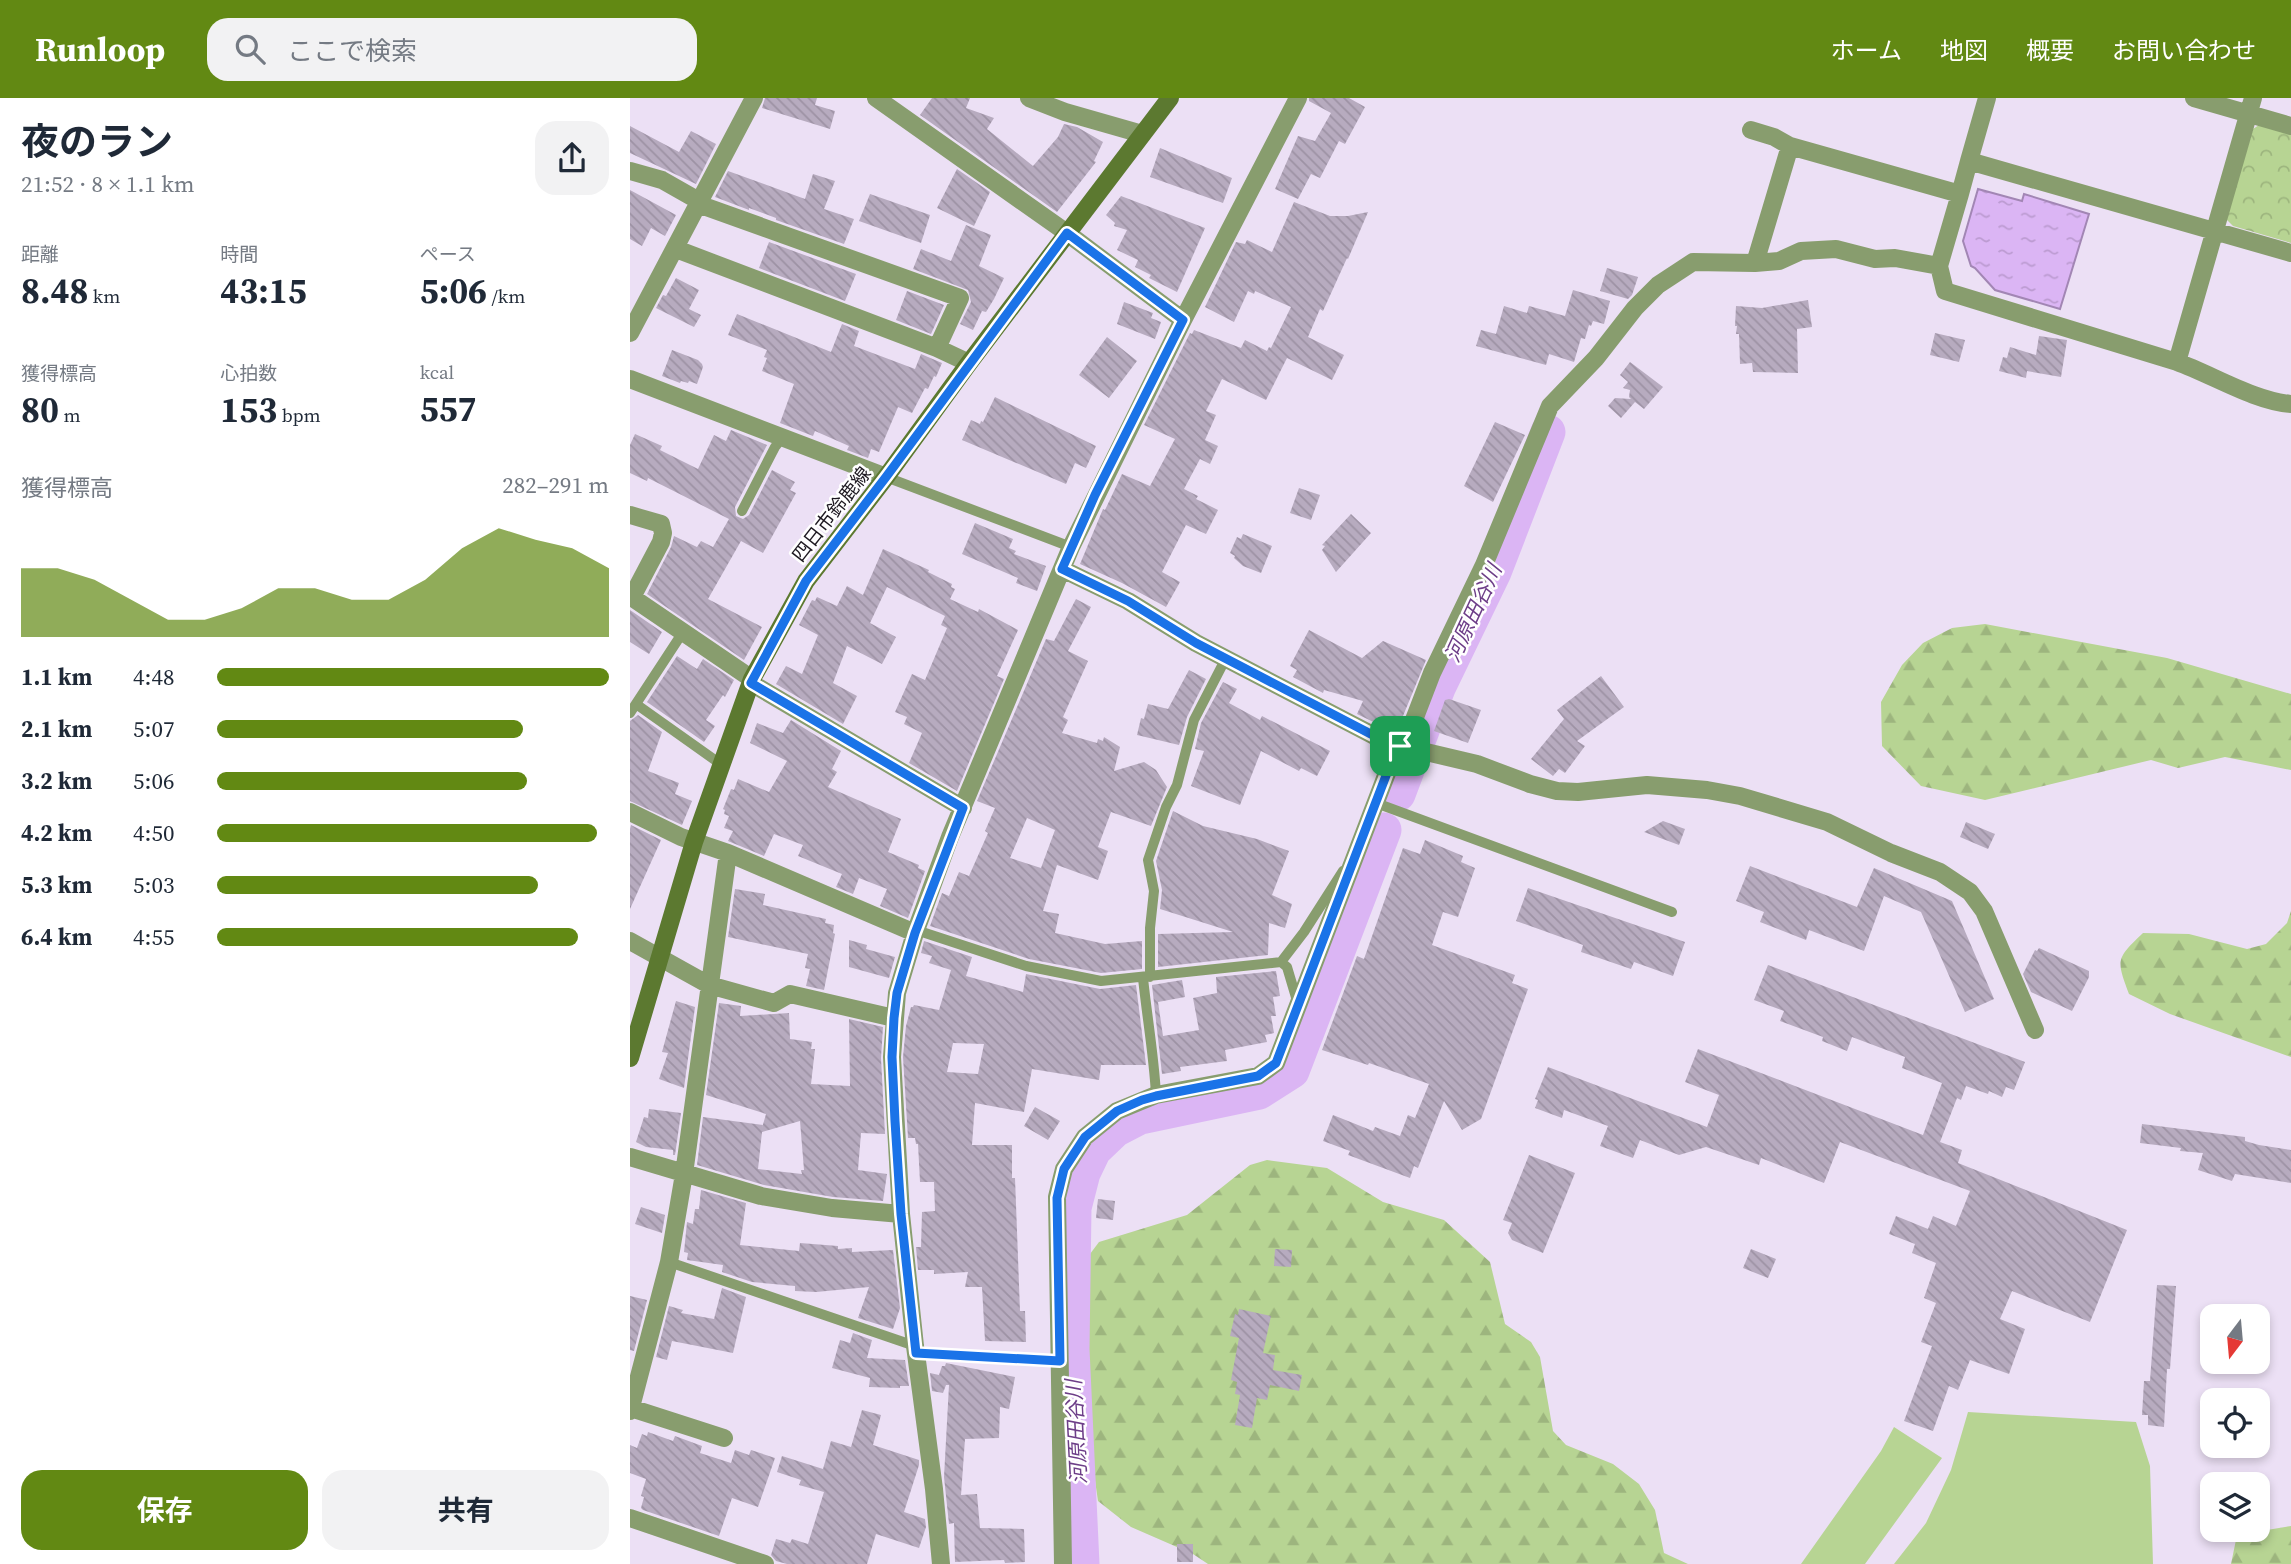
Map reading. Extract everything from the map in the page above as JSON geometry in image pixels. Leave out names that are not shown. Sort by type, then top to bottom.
[{"type":"main road","name":"四日市鈴鹿線","points":[[630,1058],[694,842],[751,681],[806,581],[1170,98]]},
{"type":"street","points":[[630,333],[754,98]]},
{"type":"street","points":[[876,98],[1067,233],[1183,320]]},
{"type":"street","points":[[1029,98],[1065,113],[1142,134]]},
{"type":"street","points":[[941,1564],[901,1214],[893,1094],[897,993],[916,932],[963,808],[1071,547],[1183,320],[1298,98]]},
{"type":"street","points":[[1987,98],[1939,266],[1945,291],[2177,362],[2247,391],[2291,404]]},
{"type":"street","points":[[2194,98],[2251,106],[2291,126]]},
{"type":"street","points":[[2177,362],[2251,106]]},
{"type":"street","points":[[1751,130],[1774,137],[1790,146],[1960,194]]},
{"type":"street","points":[[1755,263],[1790,146]]},
{"type":"street","points":[[1969,161],[2291,253]]},
{"type":"street","points":[[630,171],[662,180],[698,202],[960,298],[937,348]]},
{"type":"street","points":[[676,249],[937,348],[969,363]]},
{"type":"street","points":[[1063,1564],[1057,1198],[1064,1169],[1085,1137],[1117,1111],[1156,1096],[1258,1076],[1276,1063],[1376,803],[1410,749],[1407,738],[1432,673],[1484,565],[1550,406],[1596,358],[1634,308],[1658,285],[1693,262],[1779,261],[1801,251],[1836,249],[1875,259],[1895,258],[1939,266]]},
{"type":"street","points":[[630,379],[886,477]]},
{"type":"street","points":[[630,515],[661,524],[663,533],[661,542],[631,596],[751,681],[963,808]]},
{"type":"street","points":[[1062,569],[1128,601],[1196,643],[1388,743],[1477,764],[1530,784],[1557,790],[1578,792],[1647,785],[1740,796],[1827,822],[1891,853],[1940,872],[1970,892],[1984,911],[2035,1030]]},
{"type":"street","points":[[630,812],[694,842],[728,853],[916,932]]},
{"type":"street","points":[[724,1438],[630,1410],[669,1262],[684,1174],[728,853]]},
{"type":"street","points":[[630,940],[709,985],[774,1003],[790,994],[894,1018]]},
{"type":"street","points":[[630,1157],[761,1196],[832,1208],[901,1214]]},
{"type":"street","points":[[630,1518],[765,1564]]},
{"type":"lane","points":[[742,511],[782,438]]},
{"type":"lane","points":[[886,477],[1071,547]]},
{"type":"lane","points":[[683,632],[633,709],[722,765]]},
{"type":"lane","points":[[1156,1096],[1154,1057],[1147,1020],[1146,977],[1154,891],[1148,860],[1166,807],[1177,785],[1194,720],[1226,658]]},
{"type":"lane","points":[[1376,803],[1672,912]]},
{"type":"lane","points":[[1281,962],[1304,932],[1360,845]]},
{"type":"lane","points":[[916,932],[1026,966],[1101,981],[1281,962],[1287,967],[1298,1004]]},
{"type":"lane","points":[[669,1262],[915,1350],[1060,1361]]},
{"type":"green space","points":[[2259,125],[2291,134],[2291,243],[2233,226],[2226,219],[2253,129]]},
{"type":"green space","points":[[1985,624],[2167,658],[2291,694],[2291,770],[2225,757],[2178,768],[2151,760],[1985,800],[1921,786],[1882,746],[1881,702],[1902,665],[1923,643],[1952,628]]},
{"type":"green space","points":[[2291,911],[2291,1057],[2170,1014],[2129,994],[2121,960],[2123,954],[2143,933],[2189,934],[2247,949],[2266,944],[2287,923]]},
{"type":"green space","points":[[1267,1160],[1327,1168],[1383,1202],[1444,1220],[1490,1262],[1505,1324],[1531,1342],[1540,1357],[1553,1431],[1566,1445],[1613,1464],[1639,1484],[1655,1510],[1664,1553],[1688,1564],[1208,1564],[1193,1554],[1131,1527],[1098,1501],[1070,1308],[1081,1266],[1099,1242],[1187,1215],[1250,1165]]},
{"type":"green space","points":[[1968,1412],[2136,1422],[2150,1466],[2153,1564],[1894,1564],[1926,1523],[1951,1470]]},
{"type":"green space","points":[[1894,1427],[1942,1458],[1865,1564],[1801,1564],[1881,1451]]},
{"type":"green space","points":[[2291,1526],[2291,1564],[2231,1564],[2236,1542],[2270,1542],[2270,1530]]},
{"type":"water","points":[[1978,189],[2022,201],[2024,194],[2089,214],[2060,309],[1995,290],[1971,266],[1963,241]]},
{"type":"building","points":[[765,98],[817,98],[815,105],[835,111],[830,129],[762,108]]},
{"type":"building","points":[[932,98],[970,98],[966,108],[994,118],[987,129],[1033,166],[1058,137],[1064,124],[1077,127],[1103,142],[1094,161],[1096,162],[1057,212],[920,115]]},
{"type":"building","points":[[1309,98],[1349,98],[1365,107],[1345,144],[1339,141],[1320,178],[1311,174],[1298,199],[1275,189],[1298,136],[1315,141],[1331,113],[1309,101]]},
{"type":"building","points":[[630,126],[679,152],[691,131],[716,144],[696,184],[630,153]]},
{"type":"building","points":[[1160,148],[1232,178],[1223,203],[1150,177]]},
{"type":"building","points":[[957,169],[990,192],[974,226],[937,208]]},
{"type":"building","points":[[728,171],[805,199],[813,174],[835,181],[824,209],[854,219],[844,244],[715,197]]},
{"type":"building","points":[[630,190],[676,215],[665,236],[651,228],[642,246],[630,239]]},
{"type":"building","points":[[870,194],[930,215],[921,243],[859,221]]},
{"type":"building","points":[[1121,196],[1205,228],[1177,292],[1149,278],[1151,275],[1135,267],[1138,260],[1117,250],[1127,230],[1114,226],[1115,223],[1106,215]]},
{"type":"building","points":[[1294,202],[1330,216],[1368,212],[1348,259],[1308,337],[1344,355],[1332,380],[1287,358],[1266,400],[1222,379],[1206,411],[1216,415],[1205,440],[1218,446],[1210,464],[1200,459],[1184,489],[1198,496],[1196,499],[1218,510],[1206,534],[1186,525],[1162,572],[1180,582],[1166,607],[1080,564],[1103,509],[1105,510],[1122,474],[1150,486],[1175,439],[1144,425],[1190,333],[1194,330],[1241,348],[1245,340],[1267,351],[1271,348],[1291,307],[1255,291],[1254,294],[1248,291],[1234,322],[1205,307],[1236,242],[1245,244],[1247,240],[1272,252]]},
{"type":"building","points":[[966,225],[991,235],[979,266],[1004,278],[994,299],[986,312],[982,311],[973,330],[960,324],[971,302],[968,290],[913,269],[921,249],[951,261]]},
{"type":"building","points":[[769,242],[856,274],[845,301],[759,268]]},
{"type":"building","points":[[1607,268],[1638,277],[1628,299],[1600,291]]},
{"type":"building","points":[[676,278],[699,290],[689,309],[701,315],[694,327],[656,308]]},
{"type":"building","points":[[1573,290],[1610,301],[1604,324],[1593,321],[1591,326],[1589,325],[1585,339],[1581,338],[1574,362],[1549,354],[1546,365],[1476,346],[1481,330],[1496,334],[1504,306],[1527,313],[1529,306],[1565,316]]},
{"type":"building","points":[[907,291],[944,305],[931,334],[896,320]]},
{"type":"building","points":[[1808,300],[1812,327],[1797,329],[1798,373],[1753,372],[1752,363],[1740,364],[1739,334],[1736,334],[1735,326],[1736,306],[1762,308]]},
{"type":"building","points":[[1124,302],[1153,313],[1151,318],[1161,322],[1155,339],[1117,324]]},
{"type":"building","points":[[737,314],[831,352],[842,324],[859,331],[854,346],[915,369],[921,354],[942,363],[912,413],[898,407],[879,452],[871,449],[868,458],[847,450],[849,446],[815,431],[813,436],[780,423],[794,384],[762,371],[767,350],[728,335]]},
{"type":"building","points":[[1935,333],[1965,340],[1959,362],[1930,355]]},
{"type":"building","points":[[2039,336],[2067,340],[2061,377],[2027,371],[2026,378],[1999,371],[2003,357],[2007,358],[2010,347],[2036,355]]},
{"type":"building","points":[[1107,337],[1137,361],[1109,398],[1079,375]]},
{"type":"building","points":[[672,350],[702,364],[697,384],[689,381],[680,383],[662,376]]},
{"type":"building","points":[[1630,362],[1663,387],[1644,409],[1635,402],[1621,418],[1608,406],[1615,398],[1631,399],[1630,390],[1623,388],[1628,382],[1620,375]]},
{"type":"building","points":[[995,397],[1096,446],[1086,468],[1075,463],[1066,484],[962,440],[971,420],[980,424],[983,422]]},
{"type":"building","points":[[1495,422],[1525,435],[1493,502],[1464,486]]},
{"type":"building","points":[[731,430],[767,445],[735,507],[736,516],[743,519],[749,515],[772,470],[795,482],[790,490],[796,493],[763,553],[741,541],[708,599],[762,627],[744,660],[647,594],[674,536],[697,547],[701,541],[713,547],[729,519],[648,478],[647,481],[630,473],[630,445],[635,434],[662,446],[660,450],[698,469],[714,435],[726,441]]},
{"type":"building","points":[[1299,488],[1320,495],[1311,520],[1290,513]]},
{"type":"building","points":[[1351,514],[1371,533],[1336,572],[1322,550],[1325,546],[1322,545]]},
{"type":"building","points":[[975,523],[1013,539],[1009,548],[1016,551],[1014,554],[1046,566],[1037,591],[1016,583],[1018,578],[962,554]]},
{"type":"building","points":[[1243,534],[1272,546],[1261,573],[1243,566],[1230,553],[1237,537],[1241,539]]},
{"type":"building","points":[[883,549],[952,584],[951,587],[955,589],[950,599],[978,612],[979,609],[1018,630],[997,676],[1004,679],[957,791],[909,763],[922,733],[904,724],[907,717],[895,712],[912,674],[925,680],[947,628],[941,625],[945,616],[887,587],[870,623],[896,637],[882,664],[847,646],[833,683],[857,696],[843,724],[776,684],[786,666],[802,674],[818,635],[799,625],[812,600],[815,601],[817,597],[837,606],[847,586],[863,595]]},
{"type":"building","points":[[1076,599],[1091,607],[1068,651],[1088,661],[1063,717],[1068,720],[1062,733],[1097,743],[1098,739],[1103,741],[1104,737],[1120,747],[1114,771],[1144,762],[1156,770],[1167,787],[1151,826],[1111,812],[1098,847],[1108,851],[1098,880],[1057,865],[1043,911],[1059,914],[1055,933],[1105,944],[1142,941],[1142,969],[1101,973],[1029,959],[930,926],[942,893],[949,896],[959,872],[969,876],[988,833],[985,831],[995,808],[977,801],[1046,639],[1054,641]],"holes":[[[1027,818],[1055,830],[1041,868],[1010,858]]]},
{"type":"building","points":[[630,610],[662,632],[649,654],[630,642]]},
{"type":"building","points":[[1309,630],[1362,658],[1383,641],[1426,660],[1396,733],[1357,714],[1363,701],[1324,690],[1323,693],[1293,677],[1297,670],[1290,666]]},
{"type":"building","points":[[677,656],[697,669],[703,659],[734,680],[725,697],[723,695],[706,720],[715,726],[704,742],[647,702]]},
{"type":"building","points":[[1189,670],[1206,679],[1187,717],[1179,745],[1137,735],[1148,704],[1168,709]]},
{"type":"building","points":[[1601,676],[1624,707],[1577,741],[1585,746],[1565,773],[1559,769],[1553,776],[1531,759],[1564,719],[1557,710]]},
{"type":"building","points":[[1223,682],[1237,689],[1229,703],[1260,720],[1262,716],[1330,751],[1317,776],[1301,768],[1299,771],[1261,751],[1240,805],[1191,786],[1204,751],[1195,749],[1201,723]]},
{"type":"building","points":[[1445,700],[1481,710],[1468,743],[1434,731]]},
{"type":"building","points":[[638,715],[662,732],[648,771],[679,783],[675,794],[692,801],[682,825],[630,801],[630,721]]},
{"type":"building","points":[[791,720],[841,751],[832,769],[837,772],[828,787],[901,819],[888,852],[919,865],[918,868],[925,871],[908,918],[880,906],[887,889],[859,878],[853,894],[836,887],[842,874],[798,856],[803,845],[774,834],[764,856],[728,841],[733,831],[724,828],[729,816],[724,814],[723,809],[738,779],[769,792],[787,761],[750,743],[757,723],[783,733]]},
{"type":"building","points":[[1173,811],[1203,826],[1257,839],[1289,851],[1272,895],[1292,904],[1285,928],[1269,923],[1268,955],[1158,967],[1158,934],[1233,932],[1160,909],[1162,890],[1156,861]]},
{"type":"building","points":[[1663,821],[1685,829],[1679,845],[1644,832]]},
{"type":"building","points":[[1966,822],[1995,834],[1988,849],[1960,837]]},
{"type":"building","points":[[631,825],[661,840],[630,909],[630,829]]},
{"type":"building","points":[[1425,840],[1463,856],[1461,862],[1475,868],[1458,917],[1443,912],[1432,945],[1515,975],[1512,983],[1528,989],[1481,1119],[1462,1130],[1444,1101],[1418,1168],[1414,1166],[1410,1178],[1348,1155],[1350,1151],[1323,1141],[1333,1115],[1373,1131],[1375,1127],[1400,1136],[1408,1115],[1415,1118],[1429,1084],[1322,1050],[1357,956],[1364,959],[1403,848],[1420,854]]},
{"type":"building","points":[[1750,866],[1857,907],[1874,868],[1952,901],[1994,999],[1965,1012],[1921,912],[1884,896],[1864,951],[1809,930],[1806,940],[1760,922],[1764,912],[1736,901]]},
{"type":"building","points":[[1528,888],[1685,942],[1673,976],[1634,962],[1631,969],[1581,952],[1583,945],[1516,921]]},
{"type":"building","points":[[735,889],[765,894],[763,905],[826,919],[825,923],[834,925],[835,934],[824,990],[806,986],[810,969],[805,968],[808,954],[728,937]]},
{"type":"building","points":[[849,940],[867,945],[866,949],[895,957],[889,978],[849,967]]},
{"type":"building","points":[[924,941],[972,957],[966,976],[1023,992],[1026,974],[1100,989],[1136,985],[1146,1065],[1101,1065],[1099,1080],[1032,1069],[1024,1112],[975,1103],[972,1145],[1012,1145],[1020,1311],[1025,1311],[1026,1342],[985,1341],[982,1287],[965,1287],[968,1272],[934,1274],[934,1270],[918,1270],[916,1247],[921,1247],[922,1212],[935,1211],[934,1182],[920,1182],[918,1144],[915,1138],[908,1138],[903,1057],[906,1026],[914,1005],[939,1010],[951,970],[929,963],[932,956],[921,953]],"holes":[[[953,1043],[984,1044],[978,1074],[947,1072]]]},
{"type":"building","points":[[2039,948],[2089,971],[2089,977],[2072,1011],[2031,992],[2023,974],[2035,950]]},
{"type":"building","points":[[1768,965],[2025,1062],[2014,1090],[2006,1087],[2002,1097],[1966,1086],[1961,1100],[1957,1098],[1940,1142],[1962,1150],[1958,1163],[2127,1230],[2090,1322],[2012,1291],[2000,1319],[2025,1329],[2009,1374],[1970,1360],[1958,1390],[1949,1386],[1933,1431],[1904,1421],[1932,1346],[1921,1342],[1936,1303],[1924,1298],[1936,1263],[1912,1253],[1915,1244],[1889,1234],[1896,1216],[1928,1229],[1933,1216],[1956,1226],[1970,1191],[1840,1142],[1824,1183],[1761,1158],[1759,1165],[1706,1147],[1679,1155],[1640,1140],[1633,1158],[1600,1146],[1608,1126],[1564,1110],[1562,1118],[1535,1108],[1538,1100],[1535,1099],[1548,1067],[1707,1127],[1719,1095],[1685,1082],[1698,1049],[1923,1135],[1942,1083],[1902,1068],[1905,1057],[1852,1037],[1847,1051],[1822,1041],[1823,1037],[1780,1021],[1784,1011],[1754,1000]]},
{"type":"building","points":[[1276,971],[1280,996],[1273,997],[1276,1016],[1271,1016],[1274,1033],[1265,1035],[1267,1042],[1225,1050],[1227,1061],[1180,1067],[1181,1071],[1162,1074],[1152,985],[1182,980],[1185,997],[1158,1002],[1163,1036],[1199,1030],[1193,998],[1217,993],[1216,977]]},
{"type":"building","points":[[676,1001],[695,1007],[684,1088],[659,1079],[668,1053],[662,1052]]},
{"type":"building","points":[[719,1003],[741,1006],[740,1016],[789,1013],[790,1039],[812,1042],[811,1049],[815,1049],[811,1084],[850,1086],[849,1019],[883,1027],[881,1058],[885,1134],[861,1133],[858,1170],[887,1174],[883,1201],[833,1197],[764,1185],[697,1165],[703,1117],[763,1125],[766,1114],[706,1095]],"holes":[[[800,1121],[804,1170],[801,1170],[802,1174],[758,1169],[762,1132]]]},
{"type":"building","points":[[1035,1107],[1060,1121],[1048,1140],[1024,1126]]},
{"type":"building","points":[[649,1109],[681,1113],[675,1155],[673,1150],[646,1147],[636,1142],[644,1117],[648,1118]]},
{"type":"building","points":[[2142,1124],[2245,1137],[2245,1141],[2259,1145],[2291,1150],[2291,1183],[2235,1174],[2232,1181],[2198,1170],[2203,1153],[2140,1143]]},
{"type":"building","points":[[1529,1155],[1575,1173],[1543,1253],[1512,1240],[1508,1233],[1512,1223],[1503,1220]]},
{"type":"building","points":[[701,1190],[746,1203],[740,1245],[799,1251],[800,1243],[838,1246],[838,1249],[852,1248],[852,1252],[893,1250],[900,1308],[893,1329],[858,1318],[869,1287],[816,1292],[795,1291],[795,1286],[752,1282],[722,1272],[723,1265],[687,1260],[688,1253],[684,1252],[687,1222],[693,1224],[695,1209],[699,1209]]},
{"type":"building","points":[[1098,1199],[1115,1201],[1113,1220],[1096,1218]]},
{"type":"building","points":[[641,1207],[665,1215],[662,1233],[635,1224]]},
{"type":"building","points":[[1275,1249],[1292,1250],[1291,1267],[1274,1266]]},
{"type":"building","points":[[1751,1249],[1776,1259],[1768,1278],[1743,1268]]},
{"type":"building","points":[[2157,1285],[2176,1286],[2164,1427],[2148,1425],[2148,1415],[2142,1415],[2144,1381],[2150,1381]]},
{"type":"building","points":[[722,1288],[746,1297],[733,1353],[672,1341],[667,1360],[656,1357],[669,1306],[683,1310],[681,1313],[714,1319]]},
{"type":"building","points":[[630,1296],[647,1300],[634,1351],[630,1350]]},
{"type":"building","points":[[1239,1309],[1271,1316],[1263,1353],[1275,1355],[1273,1370],[1302,1375],[1299,1391],[1270,1385],[1267,1400],[1257,1398],[1252,1428],[1235,1425],[1240,1395],[1235,1394],[1237,1382],[1231,1380],[1239,1338],[1230,1336],[1235,1314],[1238,1315]]},
{"type":"building","points":[[853,1333],[872,1340],[867,1358],[905,1360],[909,1386],[869,1387],[870,1378],[832,1368],[840,1340],[850,1343]]},
{"type":"building","points":[[946,1363],[1015,1377],[1009,1409],[1000,1407],[999,1438],[965,1439],[961,1495],[977,1494],[980,1528],[1024,1529],[1025,1562],[955,1562],[954,1523],[949,1524],[944,1477],[949,1385],[946,1385],[943,1393],[932,1391],[930,1373],[939,1375]]},
{"type":"building","points":[[862,1410],[881,1415],[873,1445],[919,1460],[904,1512],[925,1519],[926,1527],[919,1548],[876,1534],[867,1564],[787,1564],[776,1561],[771,1555],[776,1539],[790,1543],[792,1539],[808,1544],[824,1492],[799,1485],[801,1480],[777,1472],[782,1456],[823,1469],[831,1441],[851,1447]]},
{"type":"building","points":[[648,1432],[673,1441],[675,1436],[702,1446],[700,1453],[731,1463],[735,1450],[749,1455],[751,1450],[775,1458],[758,1507],[732,1498],[719,1536],[643,1510],[641,1508],[644,1497],[641,1496],[646,1479],[630,1473],[630,1445],[637,1448],[642,1434],[647,1436]]},
{"type":"building","points":[[1177,1544],[1193,1544],[1193,1562],[1177,1562]]},
{"type":"waterway","name":"河原田谷川","points":[[1398,794],[1438,688],[1494,572],[1548,432]]},
{"type":"waterway","name":"河原田谷川","points":[[1082,1564],[1072,1349],[1074,1208],[1083,1173],[1094,1150],[1115,1130],[1140,1117],[1259,1092],[1292,1071],[1384,830]]},
{"type":"route","points":[[1067,233],[1183,320],[1095,495],[1062,569],[1128,601],[1196,643],[1388,743],[1400,746],[1392,760],[1276,1063],[1258,1076],[1156,1096],[1117,1111],[1085,1137],[1064,1169],[1057,1198],[1060,1361],[916,1353],[901,1214],[892,1057],[894,1018],[897,993],[915,933],[963,808],[751,683],[806,581],[1067,233]]}]
